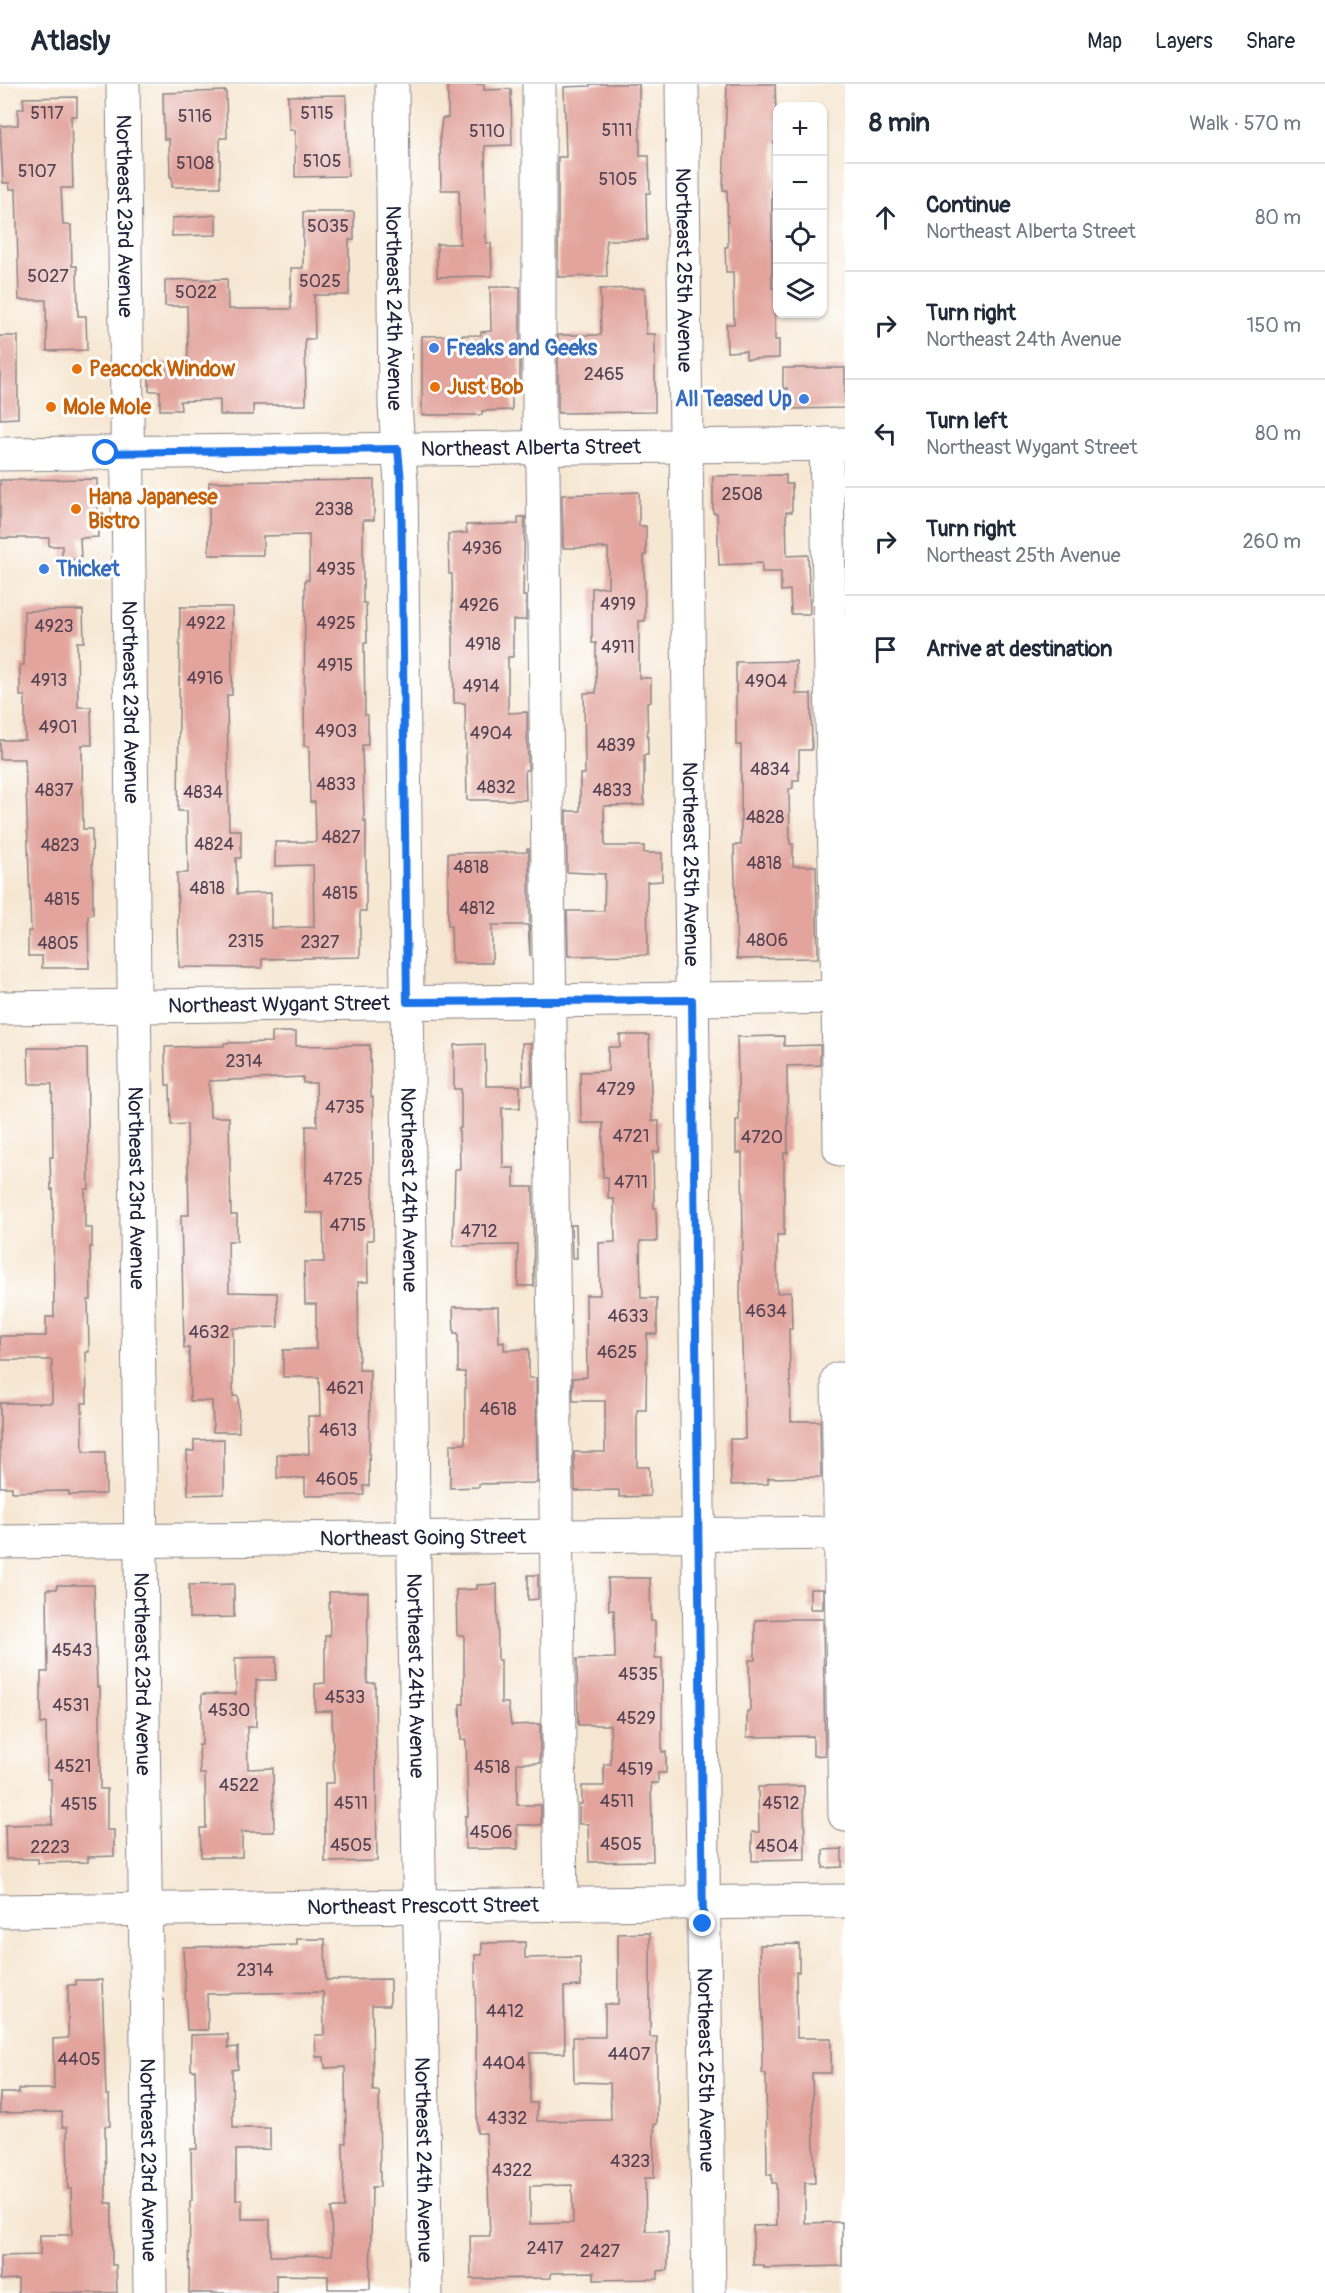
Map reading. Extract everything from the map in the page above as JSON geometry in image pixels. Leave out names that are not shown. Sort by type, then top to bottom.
[{"type":"street","name":"Northeast 23rd Avenue","points":[[123,84],[150,2293]]},
{"type":"street","name":"Northeast 24th Avenue","points":[[392,84],[398,449],[401,482],[413,1537],[419,1906],[422,1928],[426,2293]]},
{"type":"street","points":[[539,84],[539,419],[542,447],[561,1904]]},
{"type":"street","name":"Northeast 25th Avenue","points":[[682,84],[709,2293]]},
{"type":"street","name":"Northeast Alberta Street","points":[[0,454],[836,444]]},
{"type":"street","points":[[836,444],[842,997],[840,1149]]},
{"type":"street","name":"Northeast Wygant Street","points":[[0,1008],[842,997]]},
{"type":"street","points":[[838,1379],[844,1533],[845,1815]]},
{"type":"street","name":"Northeast Going Street","points":[[0,1542],[844,1533]]},
{"type":"street","name":"Northeast Prescott Street","points":[[0,1911],[845,1901]]},
{"type":"building","points":[[448,84],[484,84],[484,90],[511,89],[512,145],[485,146],[486,243],[491,243],[492,276],[437,277],[437,244],[460,244],[459,190],[441,190],[440,135],[442,118],[448,118]]},
{"type":"building","points":[[590,84],[639,84],[640,156],[649,156],[650,193],[646,193],[647,240],[606,240],[607,276],[558,277],[558,157],[566,157],[564,87],[590,86]]},
{"type":"building","points":[[727,84],[775,84],[772,288],[775,340],[779,340],[779,358],[746,359],[746,351],[727,352],[726,324],[734,324],[733,272],[726,272],[727,190],[723,190]]},
{"type":"building","points":[[226,91],[227,138],[220,138],[220,187],[172,187],[169,139],[164,139],[163,93]]},
{"type":"building","points":[[346,95],[348,176],[295,177],[295,130],[289,130],[288,96]]},
{"type":"building","points":[[77,97],[77,116],[71,116],[73,188],[61,188],[63,225],[71,225],[72,266],[77,266],[78,316],[86,316],[87,350],[47,351],[46,300],[19,300],[16,189],[10,189],[9,183],[3,183],[0,126],[18,125],[18,109],[24,109],[23,98]]},
{"type":"building","points":[[303,212],[354,212],[354,240],[349,240],[349,295],[314,295],[315,339],[305,339],[306,405],[253,405],[253,415],[220,415],[220,400],[180,401],[181,410],[160,410],[160,391],[149,391],[149,363],[188,362],[187,306],[165,306],[165,280],[227,279],[228,309],[291,309],[291,268],[303,268]]},
{"type":"building","points":[[216,215],[216,235],[172,236],[172,218]]},
{"type":"building","points":[[490,287],[520,287],[520,381],[512,381],[512,410],[482,411],[482,415],[422,415],[422,336],[481,335],[481,332],[491,331]]},
{"type":"building","points":[[645,288],[646,334],[655,334],[655,412],[558,413],[558,335],[601,335],[600,289]]},
{"type":"building","points":[[0,336],[18,336],[18,418],[0,419]]},
{"type":"building","points":[[783,368],[845,368],[845,408],[788,409],[787,388],[783,389]]},
{"type":"building","points":[[786,475],[786,484],[792,484],[792,512],[786,512],[787,556],[808,555],[810,614],[791,614],[790,590],[781,591],[781,572],[762,572],[762,563],[719,565],[717,513],[713,513],[713,476]]},
{"type":"building","points":[[97,479],[98,537],[80,538],[81,559],[62,560],[62,546],[49,546],[49,538],[0,538],[0,480]]},
{"type":"building","points":[[374,480],[374,520],[363,520],[363,603],[366,603],[367,643],[364,643],[365,715],[368,715],[368,745],[362,745],[364,821],[366,821],[366,911],[360,911],[360,957],[262,959],[262,968],[179,967],[177,873],[188,873],[187,811],[178,811],[180,607],[232,607],[232,695],[227,695],[228,774],[229,830],[241,830],[241,858],[236,858],[237,894],[271,893],[271,928],[314,927],[313,865],[275,866],[275,842],[316,842],[315,802],[310,802],[309,746],[304,746],[305,580],[309,580],[309,535],[263,536],[263,555],[209,555],[209,482]]},
{"type":"building","points":[[639,492],[639,526],[646,526],[646,555],[644,555],[645,621],[639,621],[639,678],[651,678],[651,702],[647,702],[648,755],[644,755],[644,805],[604,806],[605,846],[644,846],[644,853],[662,853],[662,881],[647,882],[648,955],[568,956],[567,911],[604,911],[605,874],[567,872],[566,811],[580,811],[580,774],[585,774],[584,693],[596,693],[596,643],[592,643],[592,588],[608,587],[608,548],[563,548],[562,495]]},
{"type":"building","points":[[518,517],[525,517],[523,596],[526,596],[526,620],[513,620],[513,657],[508,657],[508,713],[527,712],[526,800],[467,800],[465,703],[454,703],[452,574],[449,574],[448,534],[467,533],[466,525],[518,524]]},
{"type":"building","points":[[83,610],[84,642],[77,642],[78,707],[91,707],[92,745],[82,745],[83,829],[92,829],[93,914],[88,915],[89,968],[42,968],[42,956],[28,956],[28,931],[31,931],[25,759],[0,759],[0,740],[25,740],[25,696],[20,696],[20,665],[24,665],[24,611]]},
{"type":"building","points":[[796,661],[796,694],[811,694],[812,750],[799,750],[799,780],[793,780],[793,788],[789,789],[790,844],[793,844],[793,866],[816,866],[818,958],[737,959],[734,845],[741,845],[741,745],[736,745],[736,662]]},
{"type":"building","points":[[529,849],[530,956],[528,925],[492,925],[492,963],[452,963],[451,926],[448,926],[448,853],[527,852]]},
{"type":"building","points":[[272,1032],[296,1032],[296,1046],[370,1045],[371,1097],[373,1097],[373,1240],[367,1240],[368,1282],[358,1282],[359,1370],[370,1370],[369,1486],[363,1486],[364,1495],[305,1496],[305,1478],[277,1478],[277,1454],[309,1454],[308,1416],[320,1416],[319,1377],[283,1377],[283,1350],[316,1349],[316,1304],[305,1304],[304,1262],[324,1262],[323,1213],[306,1213],[306,1126],[317,1126],[316,1083],[303,1083],[303,1077],[209,1081],[210,1117],[229,1117],[231,1215],[237,1215],[237,1241],[228,1241],[229,1292],[277,1293],[278,1327],[233,1328],[233,1396],[238,1396],[239,1432],[213,1432],[212,1401],[190,1401],[189,1348],[184,1348],[181,1215],[189,1215],[187,1124],[171,1125],[170,1085],[166,1085],[165,1047],[272,1042]]},
{"type":"building","points":[[620,1035],[649,1035],[652,1121],[659,1121],[659,1152],[653,1152],[657,1241],[640,1241],[641,1298],[657,1298],[657,1334],[647,1334],[646,1410],[637,1410],[637,1467],[649,1467],[650,1496],[619,1497],[619,1490],[575,1491],[574,1452],[605,1452],[605,1401],[573,1401],[573,1378],[587,1377],[586,1295],[600,1295],[599,1243],[615,1242],[614,1199],[608,1199],[608,1177],[603,1177],[603,1123],[581,1123],[580,1072],[608,1071],[608,1047],[620,1047]]},
{"type":"building","points":[[784,1036],[784,1046],[820,1045],[820,1065],[787,1066],[788,1153],[784,1153],[784,1235],[777,1235],[777,1293],[791,1292],[792,1329],[789,1329],[791,1421],[820,1421],[821,1477],[768,1478],[768,1484],[731,1485],[730,1439],[745,1439],[740,1293],[741,1251],[743,1251],[742,1153],[736,1153],[736,1120],[739,1120],[737,1037]]},
{"type":"building","points":[[522,1043],[531,1043],[532,1085],[523,1085]]},
{"type":"building","points":[[485,1044],[486,1086],[520,1086],[520,1108],[502,1108],[503,1168],[514,1168],[514,1187],[533,1187],[534,1286],[518,1286],[518,1245],[453,1246],[455,1169],[460,1169],[459,1128],[461,1128],[461,1089],[454,1089],[454,1045]]},
{"type":"building","points":[[28,1048],[87,1048],[89,1189],[85,1189],[85,1228],[92,1228],[92,1247],[90,1247],[91,1300],[88,1300],[89,1352],[86,1352],[87,1403],[82,1403],[83,1452],[105,1452],[106,1494],[69,1495],[69,1491],[12,1492],[12,1487],[0,1487],[0,1403],[52,1403],[52,1360],[1,1360],[0,1336],[46,1336],[46,1317],[54,1317],[53,1189],[51,1190],[50,1157],[53,1157],[52,1084],[29,1084]]},
{"type":"building","points":[[571,1225],[576,1225],[577,1258],[572,1258]]},
{"type":"building","points":[[453,1307],[498,1307],[499,1343],[504,1342],[504,1350],[529,1349],[529,1378],[536,1378],[537,1483],[479,1484],[479,1487],[450,1488],[450,1444],[465,1444],[465,1372],[458,1372],[458,1333],[454,1333]]},
{"type":"building","points":[[224,1439],[224,1494],[188,1495],[187,1451],[194,1451],[194,1440]]},
{"type":"building","points":[[528,1575],[538,1575],[538,1599],[528,1600]]},
{"type":"building","points":[[608,1578],[650,1578],[651,1621],[655,1621],[655,1658],[662,1658],[662,1752],[666,1752],[666,1773],[658,1773],[658,1783],[651,1783],[653,1861],[589,1862],[588,1824],[579,1824],[582,1786],[604,1786],[604,1764],[611,1764],[610,1725],[578,1725],[577,1659],[615,1658],[614,1610],[609,1610]]},
{"type":"building","points":[[234,1584],[234,1617],[189,1618],[189,1585]]},
{"type":"building","points":[[497,1584],[501,1703],[508,1703],[511,1725],[540,1724],[540,1763],[517,1763],[517,1805],[541,1805],[541,1825],[517,1825],[518,1849],[465,1849],[465,1816],[468,1816],[466,1740],[461,1740],[460,1704],[464,1704],[464,1635],[457,1635],[456,1590],[477,1589],[477,1585]]},
{"type":"building","points":[[57,1585],[94,1585],[97,1687],[100,1687],[100,1789],[107,1789],[107,1830],[114,1830],[114,1856],[88,1857],[88,1862],[38,1863],[38,1859],[6,1859],[5,1825],[52,1824],[51,1779],[47,1779],[46,1723],[41,1724],[41,1672],[48,1672],[47,1589],[57,1589]]},
{"type":"building","points":[[810,1589],[823,1589],[823,1609],[810,1609]]},
{"type":"building","points":[[329,1592],[368,1592],[367,1683],[375,1683],[377,1861],[325,1862],[325,1783],[334,1783],[332,1711],[315,1711],[315,1684],[325,1683],[325,1636],[330,1636]]},
{"type":"building","points":[[823,1619],[825,1755],[813,1756],[813,1736],[747,1737],[747,1711],[750,1711],[749,1660],[755,1660],[755,1620]]},
{"type":"building","points":[[276,1657],[276,1680],[256,1680],[256,1727],[247,1727],[248,1769],[273,1768],[274,1832],[242,1832],[242,1857],[201,1857],[200,1828],[206,1828],[205,1774],[200,1774],[199,1745],[202,1745],[202,1694],[236,1694],[235,1658]]},
{"type":"building","points":[[804,1786],[805,1860],[752,1861],[752,1832],[759,1832],[758,1787]]},
{"type":"building","points":[[842,1849],[842,1867],[823,1868],[823,1850]]},
{"type":"building","points":[[650,1933],[650,2037],[657,2037],[657,2124],[654,2124],[654,2178],[645,2178],[646,2231],[668,2231],[668,2270],[658,2271],[658,2279],[594,2280],[594,2272],[551,2273],[551,2278],[471,2279],[470,2236],[490,2236],[486,2133],[477,2133],[475,1955],[482,1955],[482,1943],[525,1942],[525,1958],[580,1957],[581,1986],[564,1987],[565,2053],[530,2053],[530,2103],[537,2103],[537,2121],[611,2120],[610,2083],[574,2082],[573,2037],[605,2037],[605,2004],[618,2004],[618,1934]],"holes":[[[572,2185],[573,2223],[530,2224],[530,2186]]]},
{"type":"building","points":[[297,1939],[325,1939],[326,1980],[390,1979],[390,2005],[372,2005],[373,2091],[379,2091],[380,2187],[372,2187],[370,2289],[328,2289],[328,2276],[276,2275],[276,2293],[189,2293],[191,2149],[197,2149],[195,2070],[191,2070],[191,2035],[228,2034],[228,2048],[238,2047],[238,2069],[232,2070],[233,2128],[270,2128],[270,2149],[236,2150],[236,2200],[242,2200],[242,2219],[270,2219],[270,2256],[332,2255],[331,2208],[344,2208],[345,2067],[325,2068],[324,2057],[316,2057],[315,2035],[324,2035],[323,1992],[207,1994],[208,2030],[187,2030],[183,1947],[297,1945]]},
{"type":"building","points":[[799,1944],[799,1972],[796,1972],[797,2038],[831,2038],[831,2073],[812,2073],[815,2183],[805,2183],[805,2223],[842,2222],[842,2266],[764,2268],[764,2265],[753,2265],[753,2226],[777,2225],[776,2183],[772,2183],[772,2175],[767,2175],[766,2074],[762,2073],[760,1945]]},
{"type":"building","points":[[76,1980],[102,1980],[106,2095],[109,2095],[110,2126],[105,2126],[106,2203],[112,2203],[112,2265],[116,2265],[117,2293],[18,2293],[18,2279],[0,2280],[0,2256],[40,2255],[40,2235],[72,2235],[71,2189],[68,2189],[67,2127],[62,2127],[62,2112],[0,2113],[0,2093],[19,2093],[19,2089],[54,2089],[53,2039],[68,2038],[68,1985],[76,1985]]},
{"type":"place","name":"Freaks and Geeks","points":[[434,348]]},
{"type":"place","name":"Peacock Window","points":[[77,369]]},
{"type":"place","name":"Just Bob","points":[[435,387]]},
{"type":"place","name":"All Teased Up","points":[[804,399]]},
{"type":"place","name":"Mole Mole","points":[[51,407]]},
{"type":"place","name":"Hana Japanese Bistro","points":[[76,509]]},
{"type":"place","name":"Thicket","points":[[44,569]]},
{"type":"route","points":[[106,453],[398,449],[401,482],[407,1002],[692,1000],[703,1924]]}]
